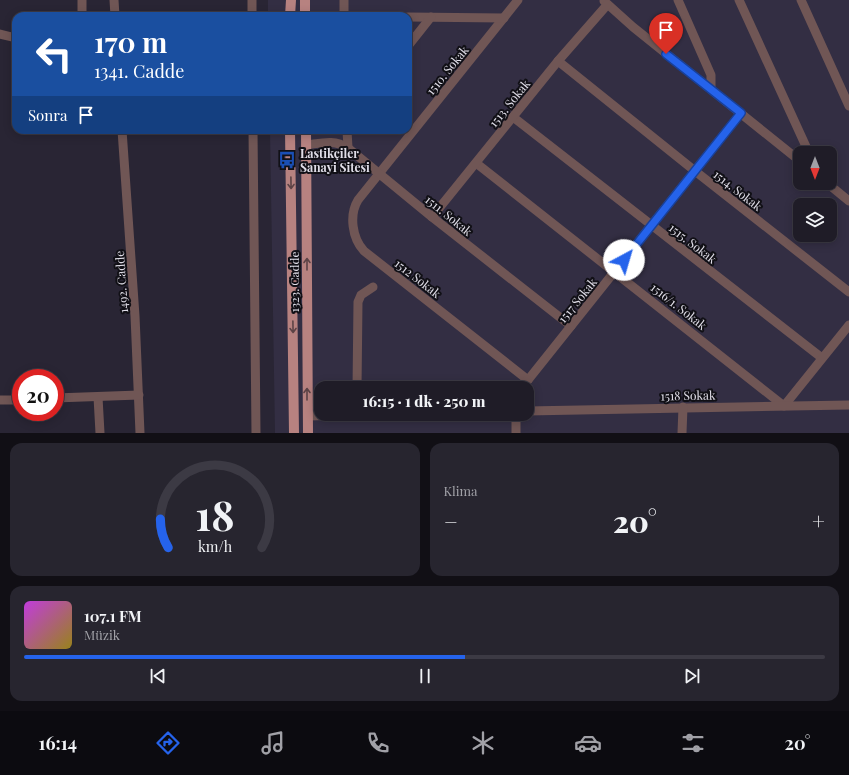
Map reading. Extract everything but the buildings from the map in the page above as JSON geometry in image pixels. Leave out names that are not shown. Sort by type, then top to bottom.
[{"type":"main road","points":[[290,12],[291,0]]},
{"type":"main road","points":[[305,0],[305,12]]},
{"type":"main road","points":[[290,134],[294,433]]},
{"type":"main road","name":"1323. Cadde","points":[[306,134],[308,433]]},
{"type":"main road","points":[[291,145],[306,145]]},
{"type":"street","points":[[82,0],[82,12]]},
{"type":"street","points":[[114,0],[115,12]]},
{"type":"street","points":[[252,0],[252,12]]},
{"type":"street","points":[[344,0],[344,12]]},
{"type":"street","name":"1510. Sokak","points":[[412,132],[518,0]]},
{"type":"street","points":[[678,0],[711,75],[711,89]]},
{"type":"street","points":[[739,0],[806,146]]},
{"type":"street","points":[[801,0],[849,106]]},
{"type":"street","points":[[605,2],[793,155]]},
{"type":"street","name":"1513. Sokak","points":[[432,217],[605,2]]},
{"type":"street","points":[[412,17],[504,18]]},
{"type":"street","points":[[412,41],[431,17]]},
{"type":"street","points":[[0,34],[12,37]]},
{"type":"street","name":"1514. Sokak","points":[[558,61],[849,292]]},
{"type":"street","name":"1517 Sokak","points":[[528,380],[741,113]]},
{"type":"street","name":"1515. Sokak","points":[[513,117],[822,358]]},
{"type":"street","name":"1492. Cadde","points":[[122,134],[135,316],[140,433]]},
{"type":"street","points":[[253,134],[256,433]]},
{"type":"street","points":[[347,134],[348,148]]},
{"type":"street","name":"1510. Sokak","points":[[379,173],[410,134]]},
{"type":"street","name":"1511. Sokak","points":[[306,145],[332,142],[340,143],[348,148],[432,217],[571,326]]},
{"type":"street","name":"1516/1. Sokak","points":[[476,163],[615,271],[784,406]]},
{"type":"street","name":"1512 Sokak","points":[[379,173],[354,208],[354,225],[359,246],[528,380]]},
{"type":"street","points":[[836,190],[849,201]]},
{"type":"street","points":[[358,381],[358,302],[361,295],[373,287]]},
{"type":"street","points":[[784,406],[849,325]]},
{"type":"street","points":[[64,398],[139,395]]},
{"type":"street","points":[[98,396],[100,433]]},
{"type":"street","points":[[0,400],[12,400]]},
{"type":"street","name":"1518 Sokak","points":[[534,411],[849,405]]},
{"type":"street","points":[[682,407],[682,433]]},
{"type":"street","points":[[308,416],[314,416]]},
{"type":"street","points":[[516,421],[516,433]]},
{"type":"shaded area","points":[[268,0],[849,0],[849,433],[275,433],[270,134],[412,134],[412,12],[268,12]]},
{"type":"place","name":"Lastikçiler Sanayi Sitesi","points":[[287,160]]},
{"type":"route","points":[[624,260],[741,113],[666,54]]}]
